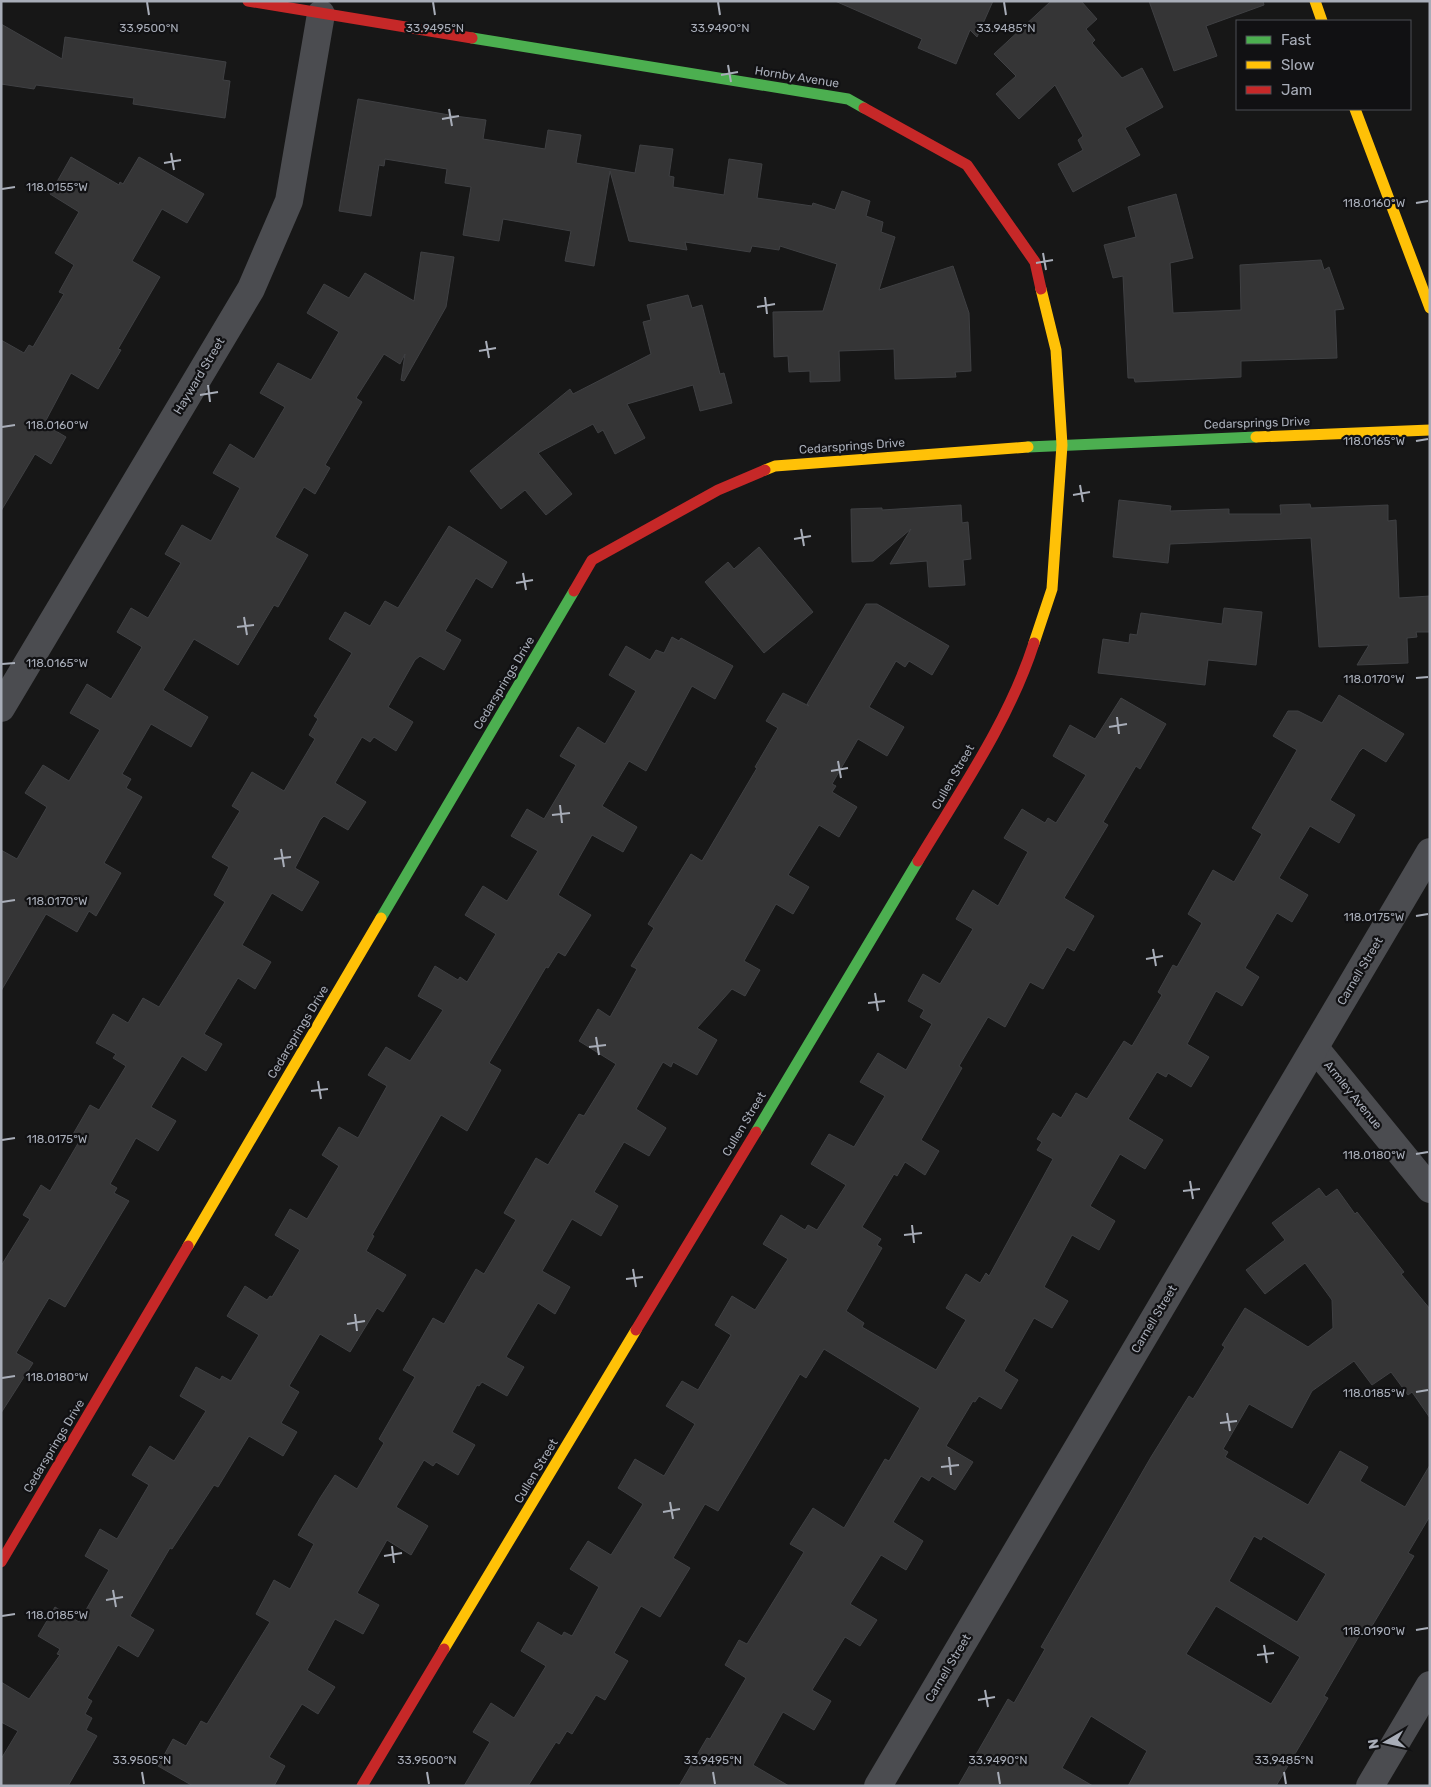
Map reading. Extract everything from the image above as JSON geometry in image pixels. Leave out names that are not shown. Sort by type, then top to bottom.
[{"type":"street","name":"Hornby Avenue","points":[[248,1],[848,100],[967,165],[1035,262],[1056,350],[1062,445]]},
{"type":"street","points":[[1315,1],[1322,20]]},
{"type":"street","name":"Hayward Street","points":[[1,708],[251,289],[289,201],[321,14]]},
{"type":"street","points":[[1355,110],[1430,308]]},
{"type":"street","name":"Cedarsprings Drive","points":[[1,1562],[592,560],[718,490],[776,466],[1062,445],[1430,430]]},
{"type":"street","name":"Cullen Street","points":[[362,1786],[968,779],[1022,681],[1052,589],[1062,445]]},
{"type":"street","name":"Carnell Street","points":[[878,1786],[1430,852]]},
{"type":"street","name":"Armley Avenue","points":[[1315,1048],[1430,1189]]},
{"type":"street","points":[[1370,1786],[1430,1685]]},
{"type":"building","points":[[835,1],[993,1],[977,37],[970,30],[956,64],[918,48],[922,39]]},
{"type":"building","points":[[1081,1],[1097,19],[1086,29],[1095,40],[1092,43],[1122,78],[1142,68],[1163,107],[1125,128],[1140,155],[1073,192],[1058,164],[1083,150],[1078,140],[1083,136],[1055,85],[1019,119],[996,94],[1016,76],[994,54],[1050,2]]},
{"type":"building","points":[[1149,1],[1263,1],[1264,5],[1206,26],[1217,56],[1174,71]]},
{"type":"building","points":[[1,24],[62,59],[65,37],[226,62],[223,80],[230,81],[225,118],[133,104],[134,98],[36,85],[34,89],[1,84]]},
{"type":"building","points":[[358,99],[486,120],[483,139],[545,149],[548,130],[581,135],[576,163],[635,173],[640,145],[673,149],[669,176],[674,177],[673,187],[724,195],[729,159],[762,164],[757,198],[812,206],[813,203],[835,210],[842,191],[870,201],[866,216],[883,222],[881,232],[895,237],[879,290],[953,266],[969,313],[971,371],[955,372],[956,377],[895,379],[894,349],[839,351],[840,381],[810,382],[810,371],[789,372],[788,356],[774,357],[773,312],[823,311],[837,264],[780,246],[779,250],[752,246],[750,252],[685,242],[687,250],[629,241],[610,171],[594,266],[565,261],[571,231],[503,219],[499,241],[463,235],[471,187],[445,183],[447,169],[385,159],[384,166],[379,165],[371,216],[339,211]]},
{"type":"building","points":[[71,157],[119,185],[120,182],[123,184],[139,157],[204,194],[187,223],[162,209],[132,261],[160,277],[118,349],[121,350],[98,389],[71,373],[44,424],[66,437],[51,464],[35,454],[1,511],[1,340],[24,353],[29,345],[33,347],[64,294],[59,292],[74,265],[55,253],[79,212],[50,194]]},
{"type":"building","points":[[1176,194],[1193,258],[1170,263],[1173,313],[1241,310],[1240,265],[1321,260],[1324,270],[1329,267],[1344,309],[1335,310],[1337,358],[1241,361],[1241,377],[1135,382],[1134,378],[1128,378],[1123,276],[1113,278],[1104,245],[1136,237],[1128,207]]},
{"type":"building","points":[[421,252],[454,257],[446,307],[404,381],[401,380],[405,354],[400,364],[384,354],[356,398],[362,402],[325,465],[330,468],[315,494],[304,487],[275,537],[308,555],[278,607],[274,605],[238,665],[194,639],[163,690],[208,717],[191,747],[151,724],[122,774],[131,779],[126,788],[142,797],[104,863],[121,873],[96,916],[89,911],[77,932],[46,914],[1,991],[1,850],[17,859],[47,807],[25,793],[43,765],[69,781],[100,730],[70,713],[87,684],[111,699],[142,647],[117,632],[131,608],[148,618],[181,563],[165,554],[182,525],[211,541],[240,488],[213,473],[230,444],[254,459],[285,407],[260,393],[278,363],[311,380],[339,332],[307,313],[324,284],[349,298],[365,273],[414,301]]},
{"type":"building","points":[[688,295],[692,308],[702,305],[720,374],[724,373],[732,403],[700,411],[693,385],[627,404],[645,438],[615,454],[603,430],[598,433],[593,424],[538,453],[572,494],[546,515],[525,490],[501,509],[470,471],[570,389],[573,394],[651,354],[643,322],[651,320],[647,305]]},
{"type":"building","points":[[1119,500],[1171,506],[1170,511],[1229,509],[1229,514],[1281,514],[1280,505],[1310,504],[1311,508],[1388,505],[1388,521],[1396,520],[1399,598],[1430,596],[1430,632],[1416,632],[1417,637],[1407,638],[1408,663],[1357,665],[1369,645],[1319,647],[1311,538],[1170,544],[1168,563],[1113,557]]},
{"type":"building","points":[[961,505],[962,523],[968,522],[971,559],[963,560],[965,585],[929,587],[927,561],[890,564],[911,529],[873,561],[852,562],[851,509],[882,508],[882,510]]},
{"type":"building","points":[[449,526],[507,562],[492,588],[476,578],[445,631],[461,640],[444,670],[420,656],[415,660],[388,707],[413,722],[396,751],[374,737],[370,742],[362,737],[335,783],[366,802],[348,830],[324,816],[320,820],[295,868],[319,882],[302,911],[272,893],[242,945],[271,962],[255,989],[238,978],[204,1034],[222,1044],[206,1071],[182,1056],[151,1107],[176,1121],[158,1151],[136,1138],[110,1184],[117,1188],[114,1193],[129,1201],[65,1307],[49,1298],[16,1353],[33,1363],[1,1413],[1,1266],[30,1219],[23,1215],[41,1185],[50,1191],[80,1140],[72,1136],[90,1105],[99,1110],[126,1066],[113,1058],[116,1054],[96,1043],[113,1014],[128,1023],[143,998],[159,1007],[225,902],[214,895],[229,867],[212,857],[240,811],[232,806],[252,772],[284,791],[315,739],[309,735],[318,719],[314,716],[352,653],[329,639],[345,612],[370,626],[385,601],[398,608]]},
{"type":"building","points":[[759,547],[813,612],[764,653],[705,582],[728,562],[734,569]]},
{"type":"building","points":[[866,604],[877,604],[949,646],[932,675],[909,661],[905,667],[896,661],[869,707],[904,727],[887,756],[858,739],[832,784],[836,786],[832,792],[857,807],[839,837],[819,825],[788,875],[809,887],[793,914],[776,904],[744,961],[760,970],[745,996],[732,989],[697,1028],[717,1040],[697,1075],[673,1062],[671,1067],[663,1062],[636,1109],[666,1128],[649,1156],[624,1142],[594,1192],[618,1206],[601,1236],[572,1219],[542,1271],[570,1287],[555,1314],[538,1303],[506,1357],[524,1367],[507,1396],[482,1382],[479,1386],[477,1385],[452,1432],[475,1445],[458,1475],[436,1462],[433,1466],[424,1460],[396,1507],[428,1526],[411,1555],[387,1540],[357,1593],[379,1605],[363,1634],[335,1619],[307,1670],[335,1687],[318,1714],[302,1704],[269,1757],[285,1766],[274,1786],[193,1786],[158,1766],[173,1739],[186,1746],[201,1721],[207,1724],[270,1622],[256,1614],[274,1580],[290,1589],[314,1544],[298,1535],[320,1498],[335,1475],[357,1489],[384,1443],[379,1439],[415,1377],[403,1370],[433,1318],[444,1324],[476,1269],[484,1274],[516,1220],[504,1213],[536,1158],[548,1165],[579,1114],[584,1116],[616,1064],[579,1041],[598,1009],[610,1017],[637,969],[631,966],[654,928],[648,924],[691,854],[702,861],[757,768],[755,767],[778,728],[766,721],[783,693],[809,706],[807,704]]},
{"type":"building","points":[[1224,608],[1262,612],[1256,665],[1208,660],[1205,685],[1098,673],[1103,639],[1129,643],[1130,634],[1137,635],[1141,613],[1222,624]]},
{"type":"building","points":[[672,637],[679,641],[681,638],[733,666],[715,699],[692,686],[646,771],[629,761],[602,806],[637,827],[623,852],[592,835],[558,895],[591,915],[565,956],[558,952],[548,968],[546,967],[489,1063],[501,1070],[467,1131],[441,1115],[372,1235],[374,1236],[366,1251],[406,1275],[383,1312],[377,1308],[350,1352],[320,1334],[289,1386],[299,1392],[281,1423],[297,1432],[283,1456],[249,1436],[218,1487],[214,1485],[172,1549],[170,1548],[130,1616],[154,1630],[138,1657],[118,1645],[87,1698],[92,1701],[85,1714],[92,1718],[86,1730],[97,1736],[68,1786],[1,1786],[1,1759],[18,1731],[1,1722],[1,1682],[29,1699],[60,1655],[57,1654],[60,1649],[38,1636],[55,1607],[79,1622],[109,1570],[85,1556],[100,1529],[117,1539],[149,1485],[132,1475],[150,1446],[174,1461],[206,1411],[180,1396],[196,1367],[220,1380],[222,1376],[231,1381],[259,1335],[227,1316],[245,1286],[267,1300],[270,1296],[272,1297],[300,1250],[275,1235],[290,1209],[307,1219],[339,1166],[322,1155],[339,1127],[358,1138],[387,1086],[368,1075],[386,1047],[410,1061],[443,1010],[418,996],[435,966],[458,980],[460,977],[467,982],[496,934],[465,915],[483,886],[507,901],[538,851],[511,836],[527,809],[544,819],[576,765],[560,756],[578,727],[605,744],[636,691],[609,675],[626,646],[650,660],[656,650],[664,653]]},
{"type":"building","points":[[1339,695],[1404,734],[1386,762],[1363,748],[1330,800],[1355,815],[1339,843],[1310,826],[1279,878],[1308,895],[1292,922],[1277,913],[1245,968],[1259,977],[1242,1006],[1216,991],[1187,1044],[1209,1057],[1191,1087],[1168,1073],[1166,1077],[1157,1072],[1128,1119],[1163,1140],[1145,1169],[1120,1154],[1090,1206],[1115,1221],[1099,1250],[1072,1235],[1044,1287],[1068,1301],[1052,1328],[1034,1318],[1004,1371],[1018,1380],[1001,1409],[979,1396],[975,1402],[973,1401],[946,1446],[973,1462],[955,1490],[932,1476],[929,1481],[921,1476],[893,1522],[923,1541],[906,1570],[881,1555],[850,1604],[877,1620],[860,1646],[845,1637],[812,1690],[831,1701],[814,1730],[783,1712],[753,1765],[789,1786],[679,1786],[707,1738],[710,1739],[746,1678],[725,1665],[739,1640],[747,1644],[804,1552],[790,1544],[813,1508],[844,1528],[885,1459],[889,1461],[920,1408],[824,1349],[806,1378],[800,1374],[718,1511],[705,1504],[673,1558],[690,1568],[660,1617],[641,1606],[614,1653],[628,1661],[605,1700],[596,1695],[572,1734],[567,1731],[559,1744],[556,1742],[528,1786],[464,1786],[490,1742],[473,1732],[491,1703],[514,1718],[546,1666],[521,1651],[538,1622],[562,1636],[564,1632],[572,1636],[599,1587],[570,1569],[588,1541],[611,1555],[643,1504],[618,1488],[635,1459],[664,1476],[695,1424],[666,1406],[682,1381],[698,1390],[731,1335],[715,1325],[732,1296],[755,1310],[788,1259],[763,1244],[781,1215],[805,1230],[808,1225],[817,1230],[846,1185],[811,1164],[829,1134],[854,1147],[885,1096],[860,1082],[878,1053],[906,1070],[932,1024],[920,1017],[924,1010],[908,1001],[923,974],[940,984],[973,929],[956,919],[973,890],[998,906],[1028,852],[1004,838],[1022,809],[1045,823],[1048,818],[1056,823],[1086,775],[1053,756],[1070,725],[1095,739],[1121,698],[1166,724],[1140,769],[1136,766],[1103,822],[1108,825],[1064,898],[1094,916],[1074,951],[1067,947],[1043,989],[1030,982],[1005,1027],[988,1017],[959,1066],[962,1068],[921,1140],[939,1151],[925,1175],[905,1162],[897,1176],[894,1174],[862,1227],[881,1239],[877,1245],[882,1248],[846,1311],[864,1323],[862,1327],[936,1370],[966,1320],[946,1308],[966,1274],[980,1283],[986,1273],[989,1276],[1053,1159],[1037,1150],[1042,1142],[1037,1139],[1053,1113],[1061,1118],[1076,1093],[1087,1099],[1124,1041],[1132,1046],[1162,995],[1158,992],[1173,965],[1177,967],[1202,923],[1188,914],[1213,870],[1234,882],[1262,834],[1252,828],[1297,750],[1273,736],[1288,711],[1298,711],[1322,723]]},
{"type":"building","points":[[1319,1188],[1326,1197],[1337,1189],[1355,1214],[1357,1212],[1404,1272],[1401,1274],[1430,1309],[1430,1418],[1412,1392],[1408,1395],[1391,1372],[1372,1385],[1354,1361],[1312,1391],[1292,1428],[1249,1404],[1223,1449],[1228,1452],[1225,1457],[1308,1505],[1340,1451],[1368,1467],[1360,1481],[1405,1507],[1430,1465],[1430,1516],[1408,1553],[1414,1556],[1369,1631],[1362,1631],[1324,1696],[1328,1698],[1276,1786],[1128,1786],[1147,1751],[1091,1716],[1062,1768],[1093,1786],[958,1786],[1008,1699],[1014,1703],[1045,1649],[1041,1647],[1151,1457],[1189,1396],[1193,1399],[1225,1347],[1222,1345],[1245,1308],[1308,1347],[1333,1328],[1332,1300],[1305,1263],[1265,1294],[1246,1270],[1285,1240],[1272,1223]],"holes":[[[1254,1536],[1261,1540],[1263,1536],[1326,1574],[1297,1622],[1229,1581]],[[1216,1606],[1300,1657],[1271,1704],[1186,1654]]]},
{"type":"traffic: fast","points":[[472,38],[848,99],[864,108]]},
{"type":"traffic: fast","points":[[1028,447],[1256,437]]},
{"type":"traffic: fast","points":[[381,918],[574,591]]},
{"type":"traffic: fast","points":[[756,1132],[918,861]]},
{"type":"traffic: slow","points":[[1315,1],[1322,20]]},
{"type":"traffic: slow","points":[[1355,110],[1430,308]]},
{"type":"traffic: slow","points":[[1034,643],[1052,589],[1062,445],[1056,350],[1041,289]]},
{"type":"traffic: slow","points":[[1256,437],[1430,430]]},
{"type":"traffic: slow","points":[[765,470],[775,466],[1028,447]]},
{"type":"traffic: slow","points":[[188,1246],[381,918]]},
{"type":"traffic: slow","points":[[444,1649],[636,1330]]},
{"type":"traffic: jam","points":[[248,1],[472,38]]},
{"type":"traffic: jam","points":[[864,108],[967,165],[1035,262],[1041,289]]},
{"type":"traffic: jam","points":[[574,591],[592,560],[718,490],[765,470]]},
{"type":"traffic: jam","points":[[918,861],[967,782],[997,728],[1024,672],[1034,643]]},
{"type":"traffic: jam","points":[[636,1330],[756,1132]]},
{"type":"traffic: jam","points":[[1,1562],[188,1246]]},
{"type":"traffic: jam","points":[[362,1786],[444,1649]]}]
